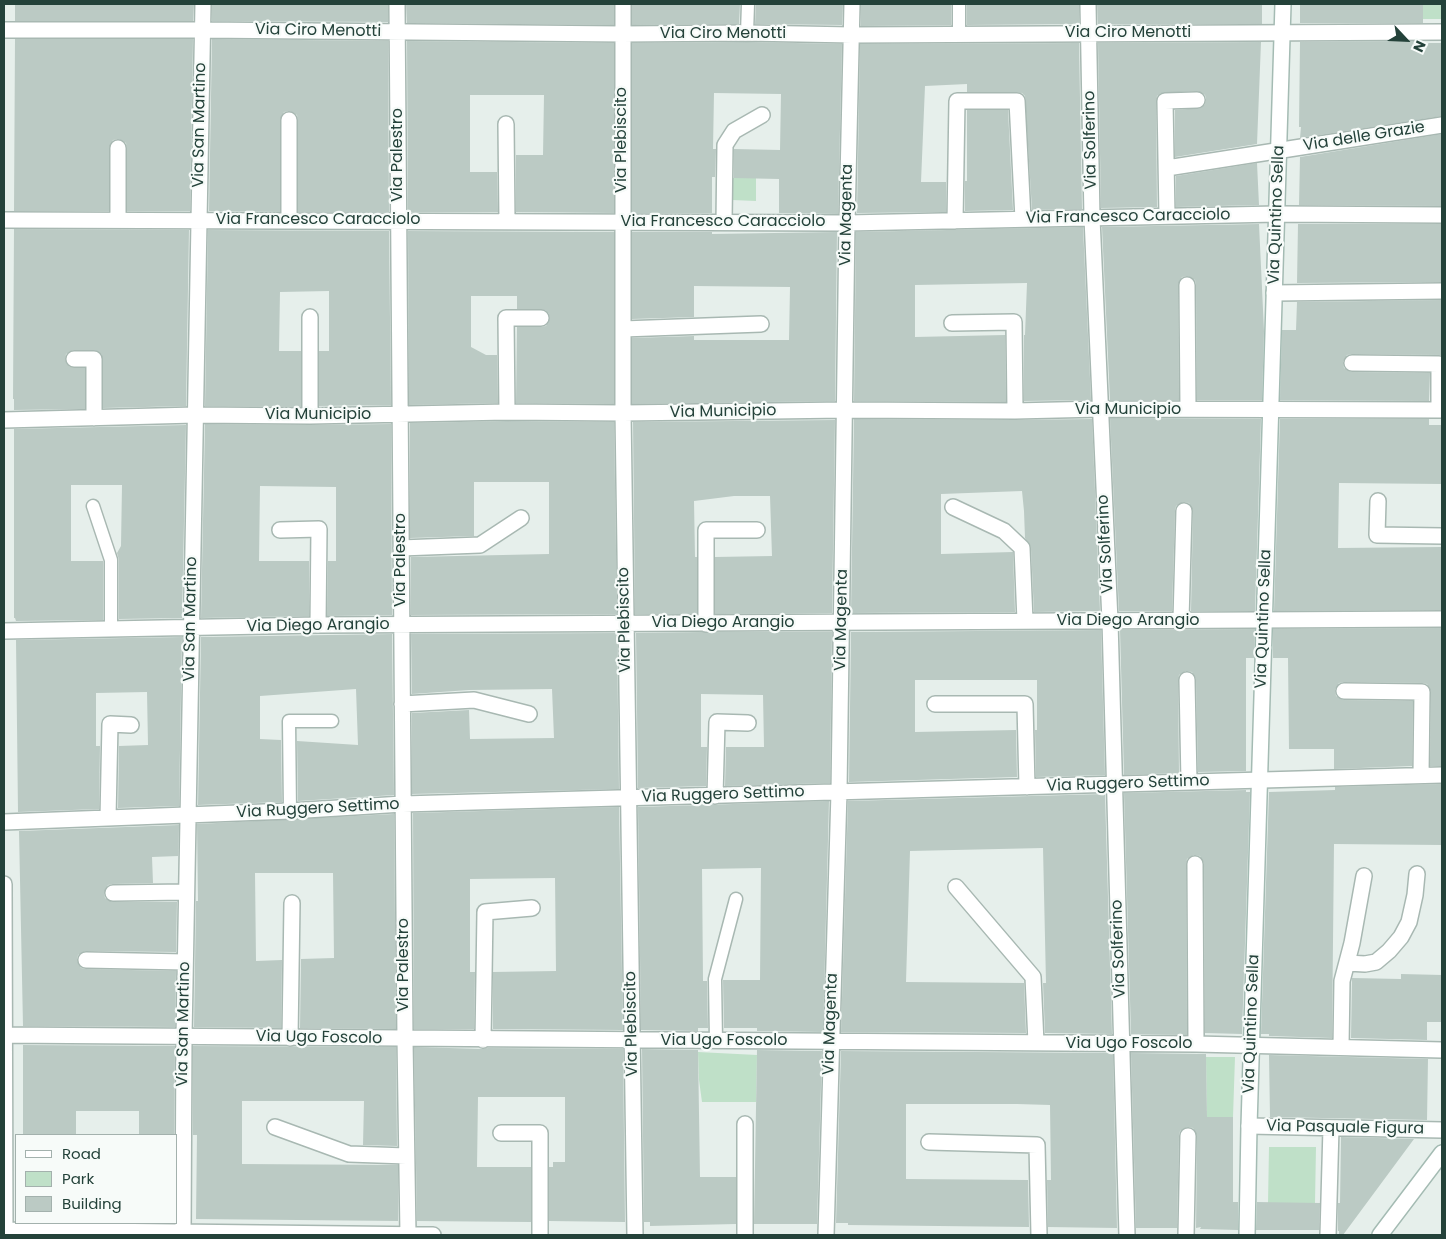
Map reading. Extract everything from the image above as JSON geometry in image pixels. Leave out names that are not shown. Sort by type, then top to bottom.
[{"type":"street","name":"Via San Martino","points":[[183,1234],[180,1168],[203,4]]},
{"type":"street","name":"Via Palestro","points":[[397,4],[408,1235]]},
{"type":"street","name":"Via Plebiscito","points":[[623,4],[622,413],[635,1235]]},
{"type":"street","name":"Via Magenta","points":[[826,1235],[839,792],[852,4]]},
{"type":"street","name":"Via Solferino","points":[[1088,4],[1092,218],[1110,621],[1127,1235]]},
{"type":"street","name":"Via Quintino Sella","points":[[1247,1235],[1251,1046],[1283,4]]},
{"type":"street","name":"Via Ciro Menotti","points":[[4,30],[852,35],[1442,32]]},
{"type":"street","points":[[1167,216],[1165,101],[1197,100]]},
{"type":"street","points":[[956,221],[957,101],[1018,101],[1023,220]]},
{"type":"street","points":[[724,222],[726,145],[734,131],[762,115]]},
{"type":"street","points":[[289,120],[289,220]]},
{"type":"street","points":[[506,124],[507,221]]},
{"type":"street","name":"Via delle Grazie","points":[[1167,168],[1442,125]]},
{"type":"street","points":[[118,148],[118,220]]},
{"type":"street","name":"Via Francesco Caracciolo","points":[[4,220],[847,223],[1277,214],[1442,215]]},
{"type":"street","points":[[1187,285],[1188,409]]},
{"type":"street","points":[[1274,293],[1442,291]]},
{"type":"street","points":[[310,318],[310,416]]},
{"type":"street","points":[[507,412],[506,318],[541,318]]},
{"type":"street","points":[[952,323],[1014,322],[1015,411]]},
{"type":"street","points":[[623,329],[761,324]]},
{"type":"street","points":[[74,359],[94,359],[94,418]]},
{"type":"street","points":[[1352,364],[1440,364],[1441,410]]},
{"type":"street","name":"Via Municipio","points":[[4,420],[195,415],[310,416],[507,412],[622,413],[1100,409],[1441,410]]},
{"type":"street","points":[[1378,501],[1377,535],[1442,536]]},
{"type":"street","points":[[953,507],[1004,531],[1022,548],[1025,621]]},
{"type":"street","points":[[1181,620],[1184,511]]},
{"type":"street","points":[[401,548],[480,545],[522,518]]},
{"type":"street","points":[[280,530],[320,529],[318,625]]},
{"type":"street","points":[[706,624],[706,530],[756,530]]},
{"type":"street","name":"Via Diego Arangio","points":[[4,631],[318,625],[1442,619]]},
{"type":"street","points":[[1187,680],[1189,782]]},
{"type":"street","points":[[1344,691],[1422,692],[1421,775]]},
{"type":"street","points":[[402,704],[474,700],[529,714]]},
{"type":"street","points":[[935,704],[1025,704],[1027,787]]},
{"type":"street","points":[[715,796],[717,722],[748,723]]},
{"type":"street","points":[[108,818],[110,724],[131,725]]},
{"type":"street","name":"Via Ruggero Settimo","points":[[4,822],[290,811],[403,804],[1442,775]]},
{"type":"street","points":[[1195,864],[1196,1044]]},
{"type":"street","points":[[1347,963],[1365,964],[1376,962],[1401,937],[1409,922],[1417,874]]},
{"type":"street","points":[[1341,1047],[1342,981],[1352,943],[1364,876]]},
{"type":"street","points":[[4,884],[4,1232],[433,1235]]},
{"type":"street","points":[[956,887],[1032,976],[1036,1044]]},
{"type":"street","points":[[113,893],[186,892]]},
{"type":"street","points":[[290,1038],[292,903]]},
{"type":"street","points":[[483,1040],[484,912],[532,908]]},
{"type":"street","points":[[86,960],[185,962]]},
{"type":"street","name":"Via Ugo Foscolo","points":[[4,1035],[1196,1044],[1442,1050]]},
{"type":"street","points":[[745,1124],[745,1235]]},
{"type":"street","name":"Via Pasquale Figura","points":[[1249,1126],[1442,1130]]},
{"type":"street","points":[[275,1127],[349,1154],[406,1156]]},
{"type":"street","points":[[1328,1235],[1331,1128]]},
{"type":"street","points":[[501,1133],[540,1133],[540,1235]]},
{"type":"street","points":[[1186,1235],[1188,1136]]},
{"type":"street","points":[[929,1142],[1037,1145],[1039,1235]]},
{"type":"street","points":[[1380,1235],[1442,1154]]},
{"type":"lane","points":[[747,33],[748,4]]},
{"type":"lane","points":[[959,4],[959,34]]},
{"type":"lane","points":[[93,506],[111,560],[111,629]]},
{"type":"lane","points":[[290,811],[289,721],[332,721]]},
{"type":"lane","points":[[716,1041],[715,979],[736,899]]},
{"type":"green space","points":[[1423,4],[1442,4],[1442,19],[1423,19]]},
{"type":"green space","points":[[732,178],[756,178],[756,201],[732,200]]},
{"type":"green space","points":[[698,1052],[757,1055],[756,1102],[702,1102]]},
{"type":"green space","points":[[1206,1057],[1235,1057],[1233,1117],[1207,1117]]},
{"type":"green space","points":[[1269,1147],[1316,1147],[1315,1203],[1268,1203]]},
{"type":"building","points":[[15,4],[194,4],[193,21],[15,21]]},
{"type":"building","points":[[212,4],[388,4],[388,22],[212,21]]},
{"type":"building","points":[[406,4],[614,4],[614,25],[407,23]]},
{"type":"building","points":[[632,4],[740,4],[739,24],[632,25]]},
{"type":"building","points":[[756,4],[843,4],[842,25],[755,24]]},
{"type":"building","points":[[861,4],[951,4],[951,25],[861,26]]},
{"type":"building","points":[[967,4],[1079,4],[1079,24],[967,25]]},
{"type":"building","points":[[1097,4],[1262,4],[1262,24],[1098,24]]},
{"type":"building","points":[[1300,4],[1423,4],[1423,23],[1300,23]]},
{"type":"building","points":[[15,39],[193,39],[190,211],[127,211],[127,148],[126,143],[118,139],[113,140],[109,148],[109,211],[14,211]]},
{"type":"building","points":[[212,39],[388,41],[389,212],[298,212],[298,120],[297,115],[289,111],[284,112],[280,120],[280,212],[209,211]]},
{"type":"building","points":[[407,41],[614,43],[614,213],[516,212],[516,155],[543,155],[544,95],[470,95],[470,172],[497,172],[498,212],[408,212]]},
{"type":"building","points":[[1423,41],[1423,43],[1442,43],[1442,116],[1300,138],[1300,42]]},
{"type":"building","points":[[747,42],[842,44],[838,214],[779,213],[779,179],[734,178],[734,149],[780,150],[781,94],[714,93],[713,149],[716,149],[715,177],[712,177],[712,213],[632,213],[632,43]]},
{"type":"building","points":[[1261,42],[1257,144],[1175,157],[1175,110],[1201,108],[1205,104],[1206,99],[1205,95],[1197,91],[1161,93],[1157,96],[1156,101],[1157,207],[1101,208],[1098,43]]},
{"type":"building","points":[[1079,43],[1082,209],[1032,210],[1025,96],[1017,92],[967,92],[967,84],[925,86],[921,182],[946,182],[946,212],[857,213],[860,44]]},
{"type":"building","points":[[967,110],[1008,110],[1013,210],[965,211]]},
{"type":"building","points":[[1442,134],[1442,206],[1299,205],[1300,157]]},
{"type":"building","points":[[1257,163],[1259,205],[1176,207],[1176,176]]},
{"type":"building","points":[[1259,224],[1264,331],[1262,400],[1197,400],[1196,285],[1195,280],[1187,276],[1182,277],[1178,285],[1179,400],[1110,400],[1102,227]]},
{"type":"building","points":[[1298,224],[1442,224],[1442,282],[1297,283]]},
{"type":"building","points":[[1083,227],[1091,400],[1024,401],[1024,335],[1027,283],[915,285],[915,337],[1005,335],[1006,402],[854,401],[856,232]]},
{"type":"building","points":[[14,229],[189,230],[186,406],[103,408],[102,355],[94,350],[74,350],[66,354],[65,359],[70,367],[85,368],[85,409],[14,410]]},
{"type":"building","points":[[208,230],[389,231],[391,405],[319,406],[319,351],[329,351],[329,291],[280,292],[279,351],[301,351],[301,407],[205,406]]},
{"type":"building","points":[[408,231],[614,232],[614,404],[516,403],[517,327],[546,326],[550,318],[549,314],[545,310],[517,309],[517,296],[471,296],[471,347],[486,355],[497,355],[498,403],[409,405]]},
{"type":"building","points":[[632,232],[712,232],[712,234],[837,232],[835,401],[632,404],[632,338],[694,336],[694,340],[789,340],[790,287],[694,286],[694,317],[632,319]]},
{"type":"building","points":[[1442,300],[1442,355],[1352,354],[1347,355],[1343,362],[1344,368],[1352,372],[1430,373],[1429,401],[1280,400],[1282,330],[1296,330],[1297,302]]},
{"type":"building","points":[[1110,418],[1261,419],[1255,611],[1191,611],[1193,511],[1189,503],[1184,502],[1176,506],[1175,511],[1172,611],[1119,611]]},
{"type":"building","points":[[854,419],[1092,419],[1100,611],[1034,612],[1031,548],[1025,538],[1022,491],[941,494],[941,554],[1013,552],[1015,612],[851,613]]},
{"type":"building","points":[[1280,419],[1429,419],[1429,425],[1442,425],[1442,484],[1339,483],[1338,548],[1442,547],[1442,610],[1274,611]]},
{"type":"building","points":[[835,420],[832,613],[715,614],[715,557],[772,556],[770,496],[734,496],[694,501],[695,557],[697,557],[697,614],[635,614],[633,422]]},
{"type":"building","points":[[507,421],[614,422],[617,614],[411,615],[411,557],[549,554],[549,482],[474,482],[474,536],[410,538],[410,423]]},
{"type":"building","points":[[205,424],[391,424],[392,615],[327,616],[328,561],[336,561],[336,487],[260,486],[259,561],[309,561],[309,616],[201,618]]},
{"type":"building","points":[[186,425],[182,618],[119,619],[119,560],[117,553],[121,546],[122,485],[71,485],[71,561],[103,561],[103,620],[16,621],[14,618],[14,429]]},
{"type":"building","points":[[1442,628],[1442,766],[1430,766],[1431,692],[1427,684],[1422,683],[1344,682],[1339,683],[1335,690],[1336,696],[1344,700],[1413,701],[1412,766],[1334,769],[1334,749],[1289,749],[1288,658],[1273,658],[1273,629]]},
{"type":"building","points":[[1255,629],[1254,658],[1246,658],[1246,771],[1198,772],[1196,680],[1192,672],[1186,671],[1179,675],[1178,680],[1179,773],[1124,775],[1120,630]]},
{"type":"building","points":[[1101,630],[1105,775],[1036,777],[1037,680],[915,680],[915,732],[1016,730],[1017,777],[849,782],[851,632]]},
{"type":"building","points":[[832,632],[830,783],[725,786],[726,747],[764,747],[763,695],[701,694],[701,747],[707,747],[706,786],[638,788],[636,633]]},
{"type":"building","points":[[617,633],[619,789],[412,794],[412,713],[469,710],[470,739],[554,738],[552,689],[469,690],[412,694],[411,634]]},
{"type":"building","points":[[392,634],[394,795],[298,801],[297,741],[358,745],[356,689],[260,696],[260,739],[281,740],[282,802],[198,805],[201,637]]},
{"type":"building","points":[[182,637],[179,806],[118,808],[119,746],[148,745],[147,692],[96,693],[96,746],[100,746],[99,809],[18,812],[16,640]]},
{"type":"building","points":[[1442,784],[1442,845],[1334,844],[1332,1038],[1269,1036],[1269,1034],[1261,1034],[1269,792],[1335,790],[1335,787]]},
{"type":"building","points":[[1246,790],[1246,792],[1250,792],[1242,1034],[1205,1033],[1205,1035],[1204,864],[1200,856],[1194,855],[1187,859],[1186,864],[1187,1035],[1131,1034],[1124,793]]},
{"type":"building","points":[[1105,794],[1112,1034],[1045,1033],[1043,983],[1046,983],[1043,848],[910,851],[906,982],[1024,983],[1026,1033],[841,1032],[848,801]]},
{"type":"building","points":[[829,801],[823,1032],[757,1031],[757,1028],[724,1028],[723,980],[760,980],[761,868],[702,869],[703,981],[707,981],[708,1028],[698,1028],[698,1031],[641,1030],[638,807]]},
{"type":"building","points":[[619,807],[623,1030],[493,1029],[493,972],[556,971],[555,878],[470,879],[470,972],[475,972],[474,1029],[414,1029],[413,813]]},
{"type":"building","points":[[394,814],[396,1029],[300,1028],[301,959],[334,958],[333,873],[255,873],[256,961],[282,960],[281,1028],[194,1027],[196,901],[198,901],[197,824]]},
{"type":"building","points":[[179,825],[178,856],[152,857],[153,883],[112,884],[108,885],[104,893],[105,898],[113,902],[177,902],[176,952],[86,951],[78,955],[77,960],[81,968],[86,969],[176,971],[175,1027],[23,1026],[19,831]]},
{"type":"building","points":[[1401,974],[1442,975],[1442,1022],[1427,1022],[1427,1040],[1351,1038],[1352,978],[1401,979]]},
{"type":"building","points":[[23,1045],[175,1046],[174,1134],[139,1134],[139,1111],[76,1111],[76,1134],[23,1134]]},
{"type":"building","points":[[193,1046],[396,1047],[397,1146],[363,1145],[364,1101],[242,1101],[242,1164],[398,1165],[398,1221],[196,1219],[197,1135],[193,1135]]},
{"type":"building","points":[[414,1047],[623,1049],[625,1222],[549,1221],[549,1167],[553,1167],[553,1162],[565,1162],[565,1097],[478,1097],[477,1167],[531,1167],[531,1222],[417,1221]]},
{"type":"building","points":[[642,1049],[698,1050],[700,1177],[736,1177],[736,1224],[650,1226],[650,1222],[644,1222]]},
{"type":"building","points":[[757,1050],[822,1051],[817,1224],[754,1224]]},
{"type":"building","points":[[841,1051],[1113,1053],[1117,1228],[1048,1227],[1047,1180],[1051,1180],[1050,1105],[1017,1104],[906,1104],[906,1179],[1028,1180],[1029,1227],[848,1225],[848,1223],[836,1223]]},
{"type":"building","points":[[1131,1053],[1206,1054],[1207,1117],[1233,1117],[1233,1202],[1238,1202],[1238,1230],[1196,1228],[1197,1136],[1193,1128],[1188,1127],[1180,1131],[1179,1136],[1177,1228],[1136,1228]]},
{"type":"building","points":[[1269,1055],[1428,1059],[1427,1120],[1270,1117]]},
{"type":"building","points":[[1341,1137],[1414,1139],[1343,1235],[1339,1235],[1338,1203],[1340,1203]]},
{"type":"building","points":[[1257,1202],[1320,1203],[1319,1230],[1256,1230]]}]
